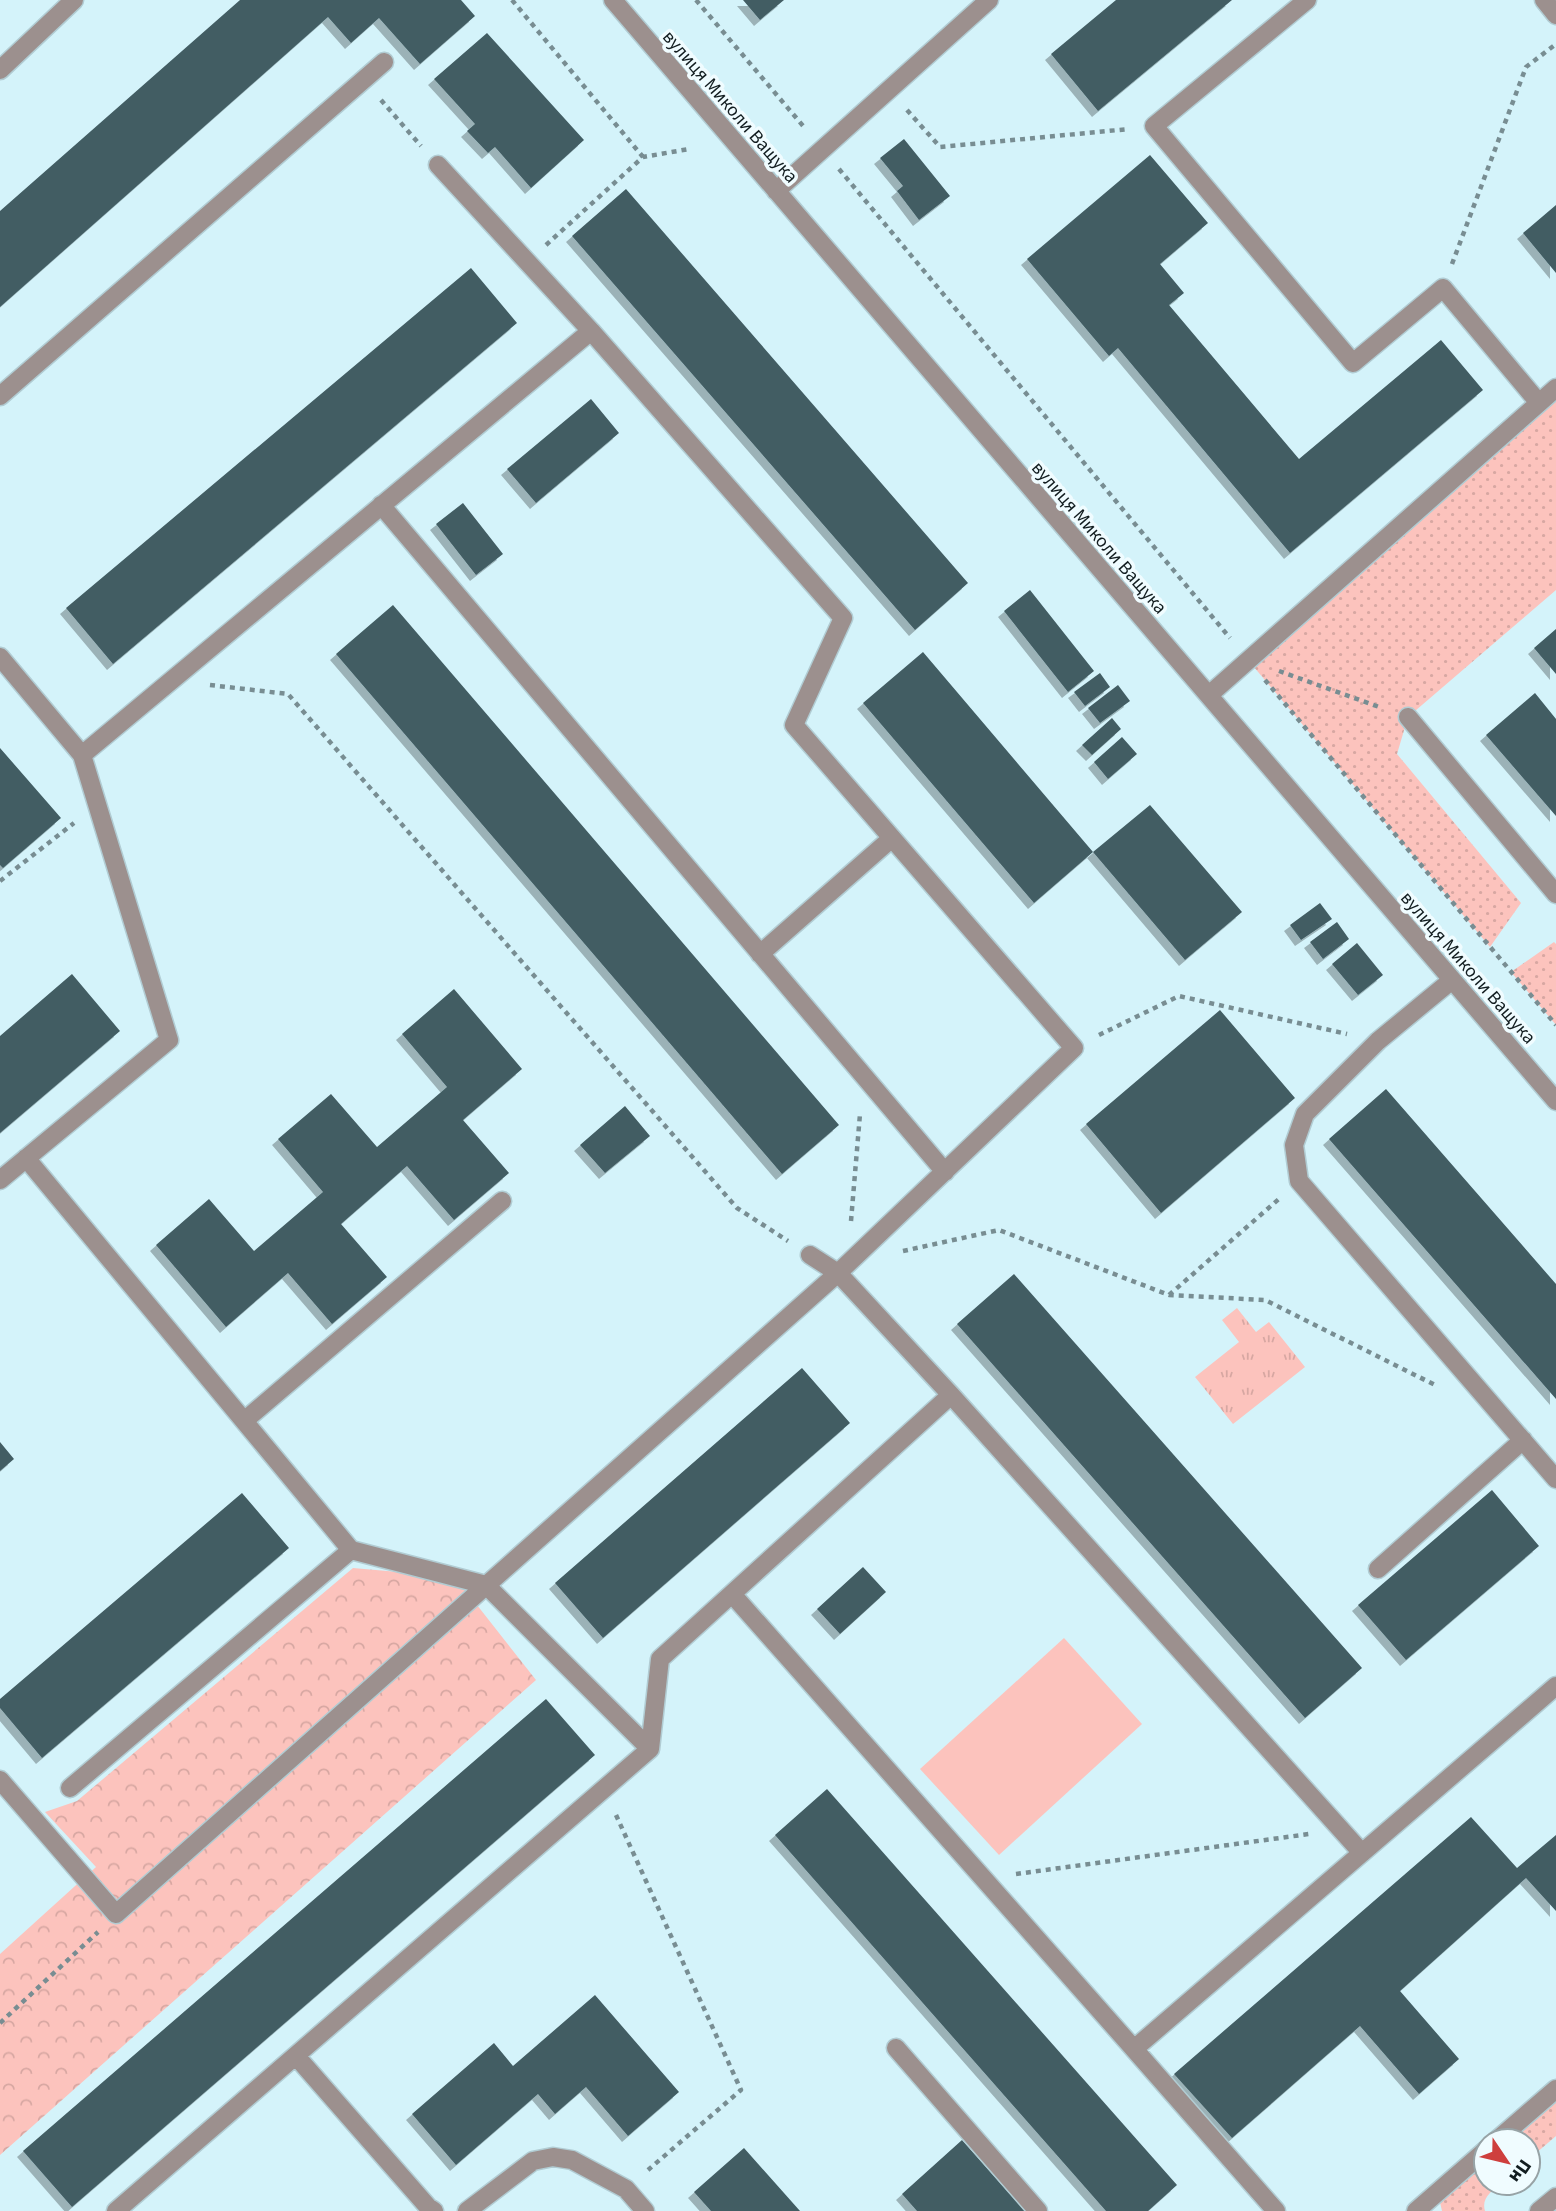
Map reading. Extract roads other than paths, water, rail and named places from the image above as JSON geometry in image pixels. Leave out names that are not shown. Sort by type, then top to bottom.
[{"type":"street","points":[[0,70],[74,0]]},
{"type":"street","name":"вулиця Миколи Ващука","points":[[613,0],[1556,1101]]},
{"type":"street","points":[[776,191],[989,0]]},
{"type":"street","points":[[1307,0],[1154,126],[1353,363],[1443,288],[1539,403]]},
{"type":"street","points":[[1544,0],[1556,15]]},
{"type":"street","points":[[0,396],[384,62]]},
{"type":"street","points":[[0,1780],[116,1914],[842,1268],[1074,1048],[794,725],[843,618],[591,331],[438,165]]},
{"type":"street","points":[[82,755],[591,331]]},
{"type":"street","points":[[1209,695],[1556,388]]},
{"type":"street","points":[[381,505],[945,1172]]},
{"type":"street","points":[[0,657],[82,755],[169,1040],[0,1180]]},
{"type":"street","points":[[1408,717],[1556,894]]},
{"type":"street","points":[[760,954],[892,838]]},
{"type":"street","points":[[1452,980],[1378,1041],[1306,1114],[1294,1146],[1299,1181],[1556,1479]]},
{"type":"street","points":[[26,1158],[351,1550],[486,1585],[650,1749]]},
{"type":"street","points":[[244,1421],[502,1201]]},
{"type":"street","points":[[810,1255],[842,1268],[951,1395],[1362,1853]]},
{"type":"street","points":[[116,2211],[650,1749],[660,1659],[951,1395]]},
{"type":"street","points":[[1378,1569],[1523,1440]]},
{"type":"street","points":[[70,1788],[351,1550]]},
{"type":"street","points":[[733,1594],[1276,2211]]},
{"type":"street","points":[[1134,2049],[1556,1686]]},
{"type":"street","points":[[896,2048],[1038,2211]]},
{"type":"street","points":[[296,2056],[434,2211]]},
{"type":"street","points":[[1512,2127],[1556,2089]]},
{"type":"street","points":[[467,2211],[533,2161],[544,2157],[572,2160],[626,2189],[645,2211]]},
{"type":"street","points":[[1416,2211],[1472,2162]]},
{"type":"street","points":[[1539,2211],[1556,2197]]}]
